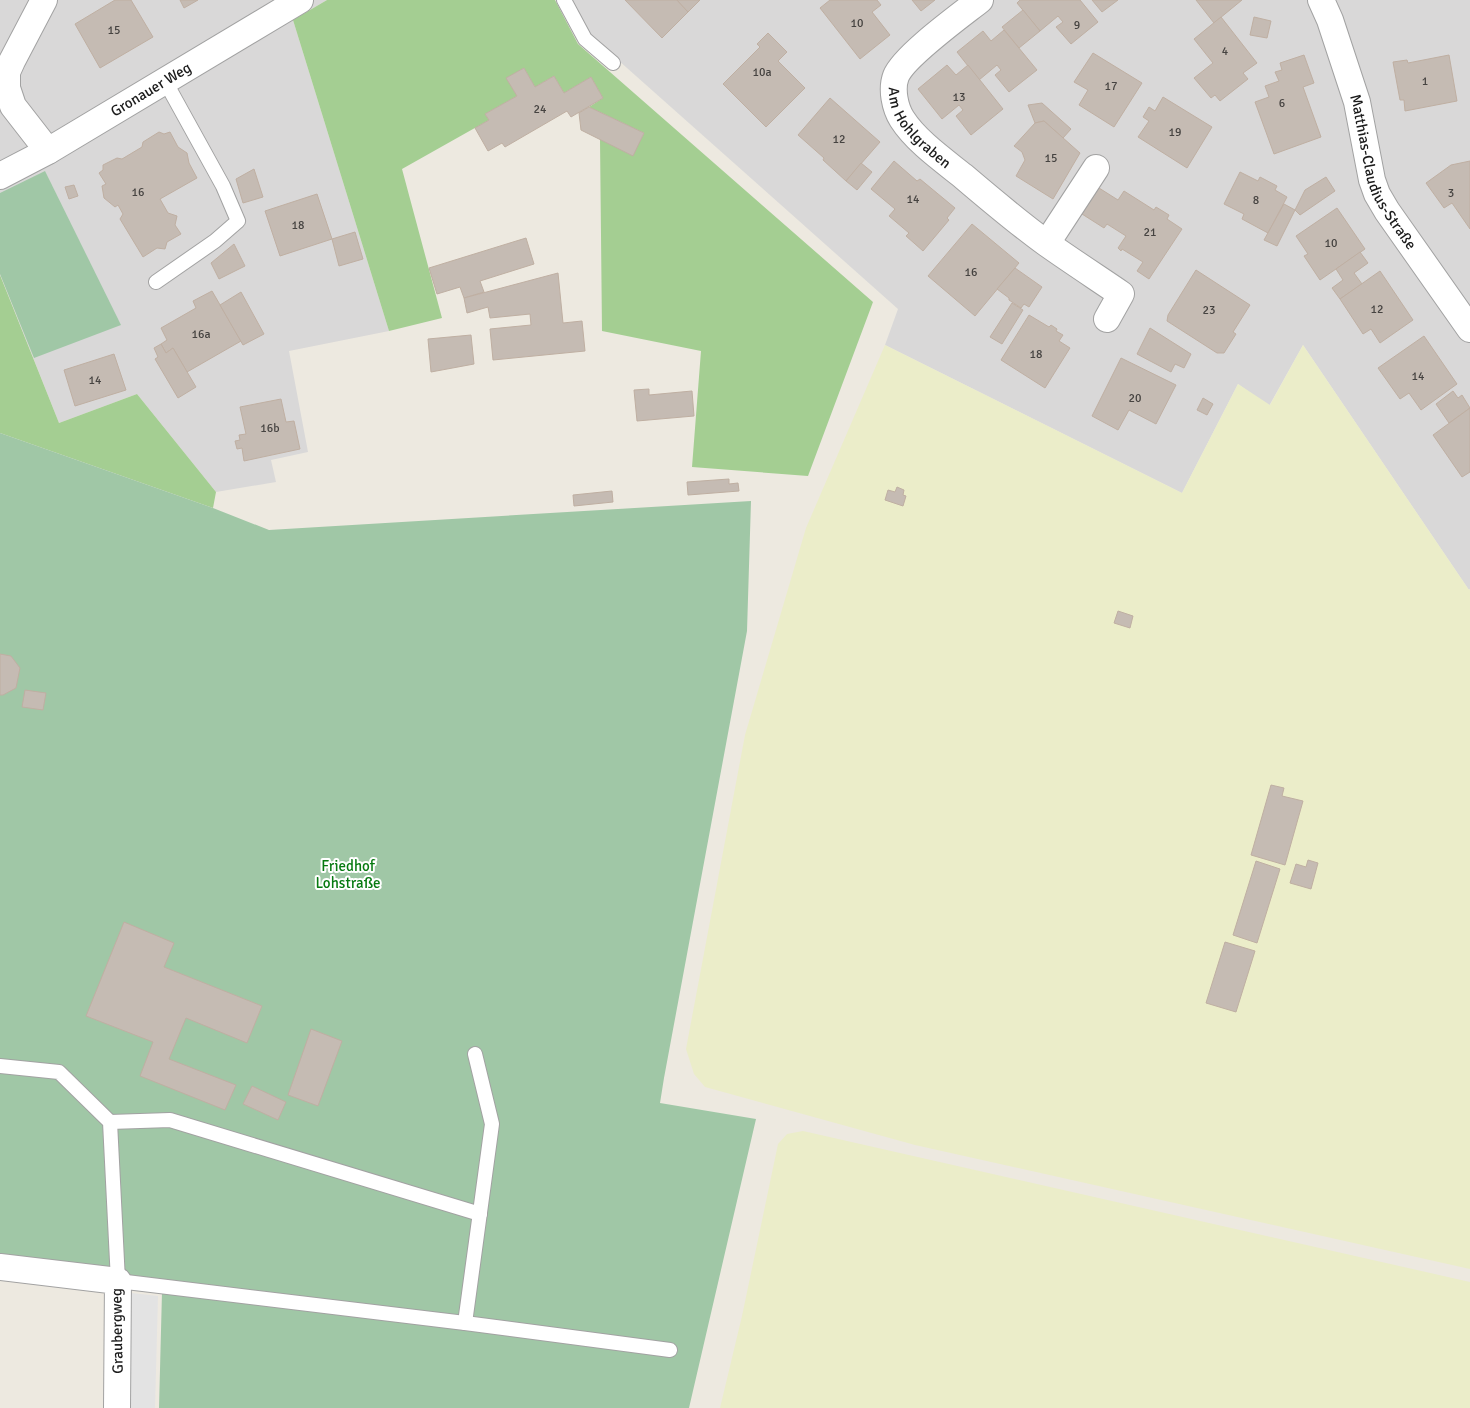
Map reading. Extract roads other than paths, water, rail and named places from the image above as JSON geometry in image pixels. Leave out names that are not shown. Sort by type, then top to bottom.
[{"type":"street","points":[[44,0],[7,72],[7,88],[13,106],[48,151]]},
{"type":"street","name":"Gronauer Weg","points":[[0,176],[48,151],[300,0]]},
{"type":"street","name":"Am Hohlgraben","points":[[980,0],[916,52],[903,65],[896,75],[894,85],[897,110],[907,126],[925,144],[1020,223],[1121,294],[1107,319]]},
{"type":"street","name":"Matthias-Claudius-Straße","points":[[1321,0],[1330,20],[1357,102],[1368,163],[1377,194],[1470,329]]},
{"type":"street","points":[[1047,243],[1096,168]]},
{"type":"street","name":"Graubergweg","points":[[0,1267],[118,1281],[117,1408]]},
{"type":"lane","points":[[564,0],[585,39],[612,63]]},
{"type":"lane","points":[[156,282],[215,241],[238,221],[223,186],[165,81]]},
{"type":"lane","points":[[465,1323],[492,1124],[475,1054]]},
{"type":"lane","points":[[0,1066],[59,1072],[110,1122],[118,1281],[670,1350]]},
{"type":"lane","points":[[110,1122],[170,1120],[480,1214]]},
{"type":"park label","name":"Friedhof Lohstraße","points":[[348,874]]}]
